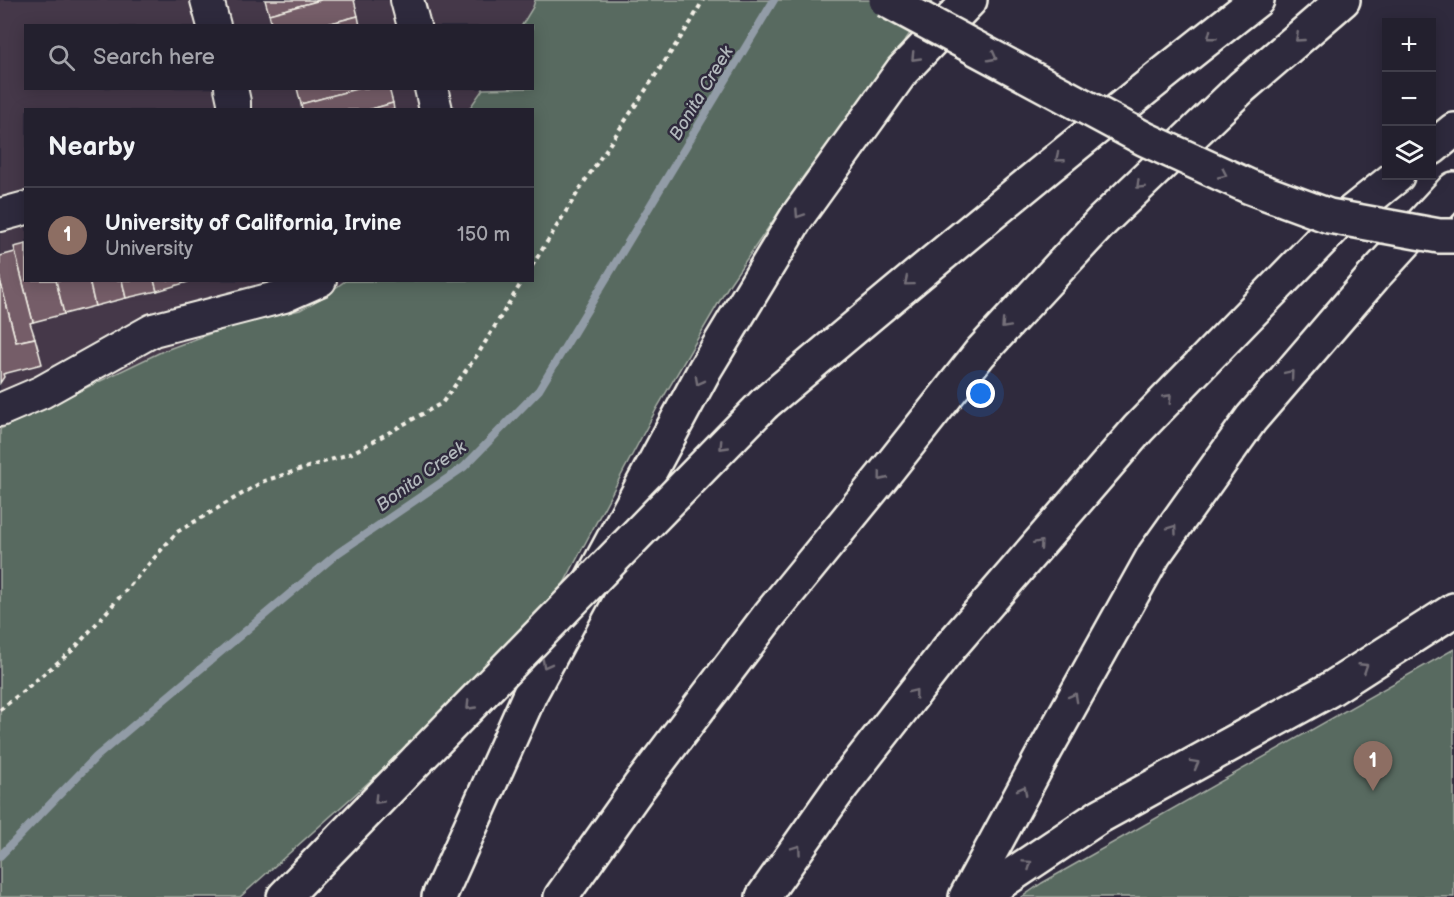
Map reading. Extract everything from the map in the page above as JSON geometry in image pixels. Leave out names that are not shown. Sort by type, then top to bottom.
[{"type":"highway","points":[[886,0],[1145,138],[1250,187],[1329,216],[1439,236],[1454,236]]},
{"type":"highway","points":[[439,897],[530,694],[705,369],[796,217],[902,70],[970,0]]},
{"type":"highway","points":[[284,897],[764,404],[975,226],[1151,82],[1257,0]]},
{"type":"highway","points":[[561,897],[639,787],[767,618],[980,353],[1102,221],[1242,87],[1343,0]]},
{"type":"highway","points":[[1436,144],[1454,130]]},
{"type":"highway","points":[[763,897],[840,788],[950,647],[1138,429],[1337,224],[1392,180]]},
{"type":"highway","points":[[966,897],[1154,555],[1244,429],[1374,276],[1454,189]]},
{"type":"highway","points":[[979,897],[1100,816],[1329,690],[1454,610]]},
{"type":"lane","points":[[207,0],[213,24]]},
{"type":"lane","points":[[407,0],[413,24]]},
{"type":"lane","points":[[231,90],[234,108]]},
{"type":"lane","points":[[431,90],[436,108]]},
{"type":"lane","points":[[0,214],[24,208]]},
{"type":"lane","points":[[0,410],[42,392],[153,330],[284,296],[316,282]]},
{"type":"path","points":[[534,263],[583,184],[691,22],[703,0]]},
{"type":"path","points":[[0,710],[74,649],[177,532],[264,481],[352,453],[442,403],[478,354],[523,282]]},
{"type":"shaded area","points":[[0,0],[535,0],[523,24],[24,24],[24,90],[482,90],[470,108],[24,108],[24,282],[344,282],[300,310],[228,327],[163,351],[0,429]]},
{"type":"green space","points":[[535,0],[933,0],[884,71],[805,174],[729,285],[657,408],[563,585],[415,741],[240,897],[0,897],[0,429],[163,351],[228,327],[300,310],[344,282],[534,282],[534,108],[470,108],[482,90],[534,90],[534,24],[523,24]]},
{"type":"green space","points":[[1454,649],[1454,897],[1022,897],[1042,883]]},
{"type":"building","points":[[265,0],[321,0],[269,14]]},
{"type":"building","points":[[321,0],[354,0],[358,16],[328,24],[272,24],[269,14]]},
{"type":"building","points":[[358,16],[360,24],[328,24]]},
{"type":"building","points":[[298,90],[353,90],[301,104]]},
{"type":"building","points":[[353,90],[390,90],[393,103],[375,108],[302,108],[301,104]]},
{"type":"building","points":[[393,103],[394,108],[375,108]]},
{"type":"building","points":[[24,244],[24,282],[56,282],[64,314],[33,322],[14,247]]},
{"type":"building","points":[[15,252],[35,338],[16,342],[0,280],[0,256]]},
{"type":"building","points":[[0,280],[16,342],[35,338],[42,364],[3,374],[4,377],[0,383]]},
{"type":"building","points":[[56,282],[89,282],[95,306],[64,314]]},
{"type":"building","points":[[89,282],[122,282],[126,298],[95,306]]},
{"type":"building","points":[[122,282],[155,282],[157,291],[126,298]]},
{"type":"building","points":[[155,282],[188,282],[157,291]]},
{"type":"waterway","name":"Bonita Creek","points":[[0,856],[96,757],[338,553],[464,467],[539,390],[774,0]]},
{"type":"place","name":"University of California, Irvine","points":[[1373,791]]}]
